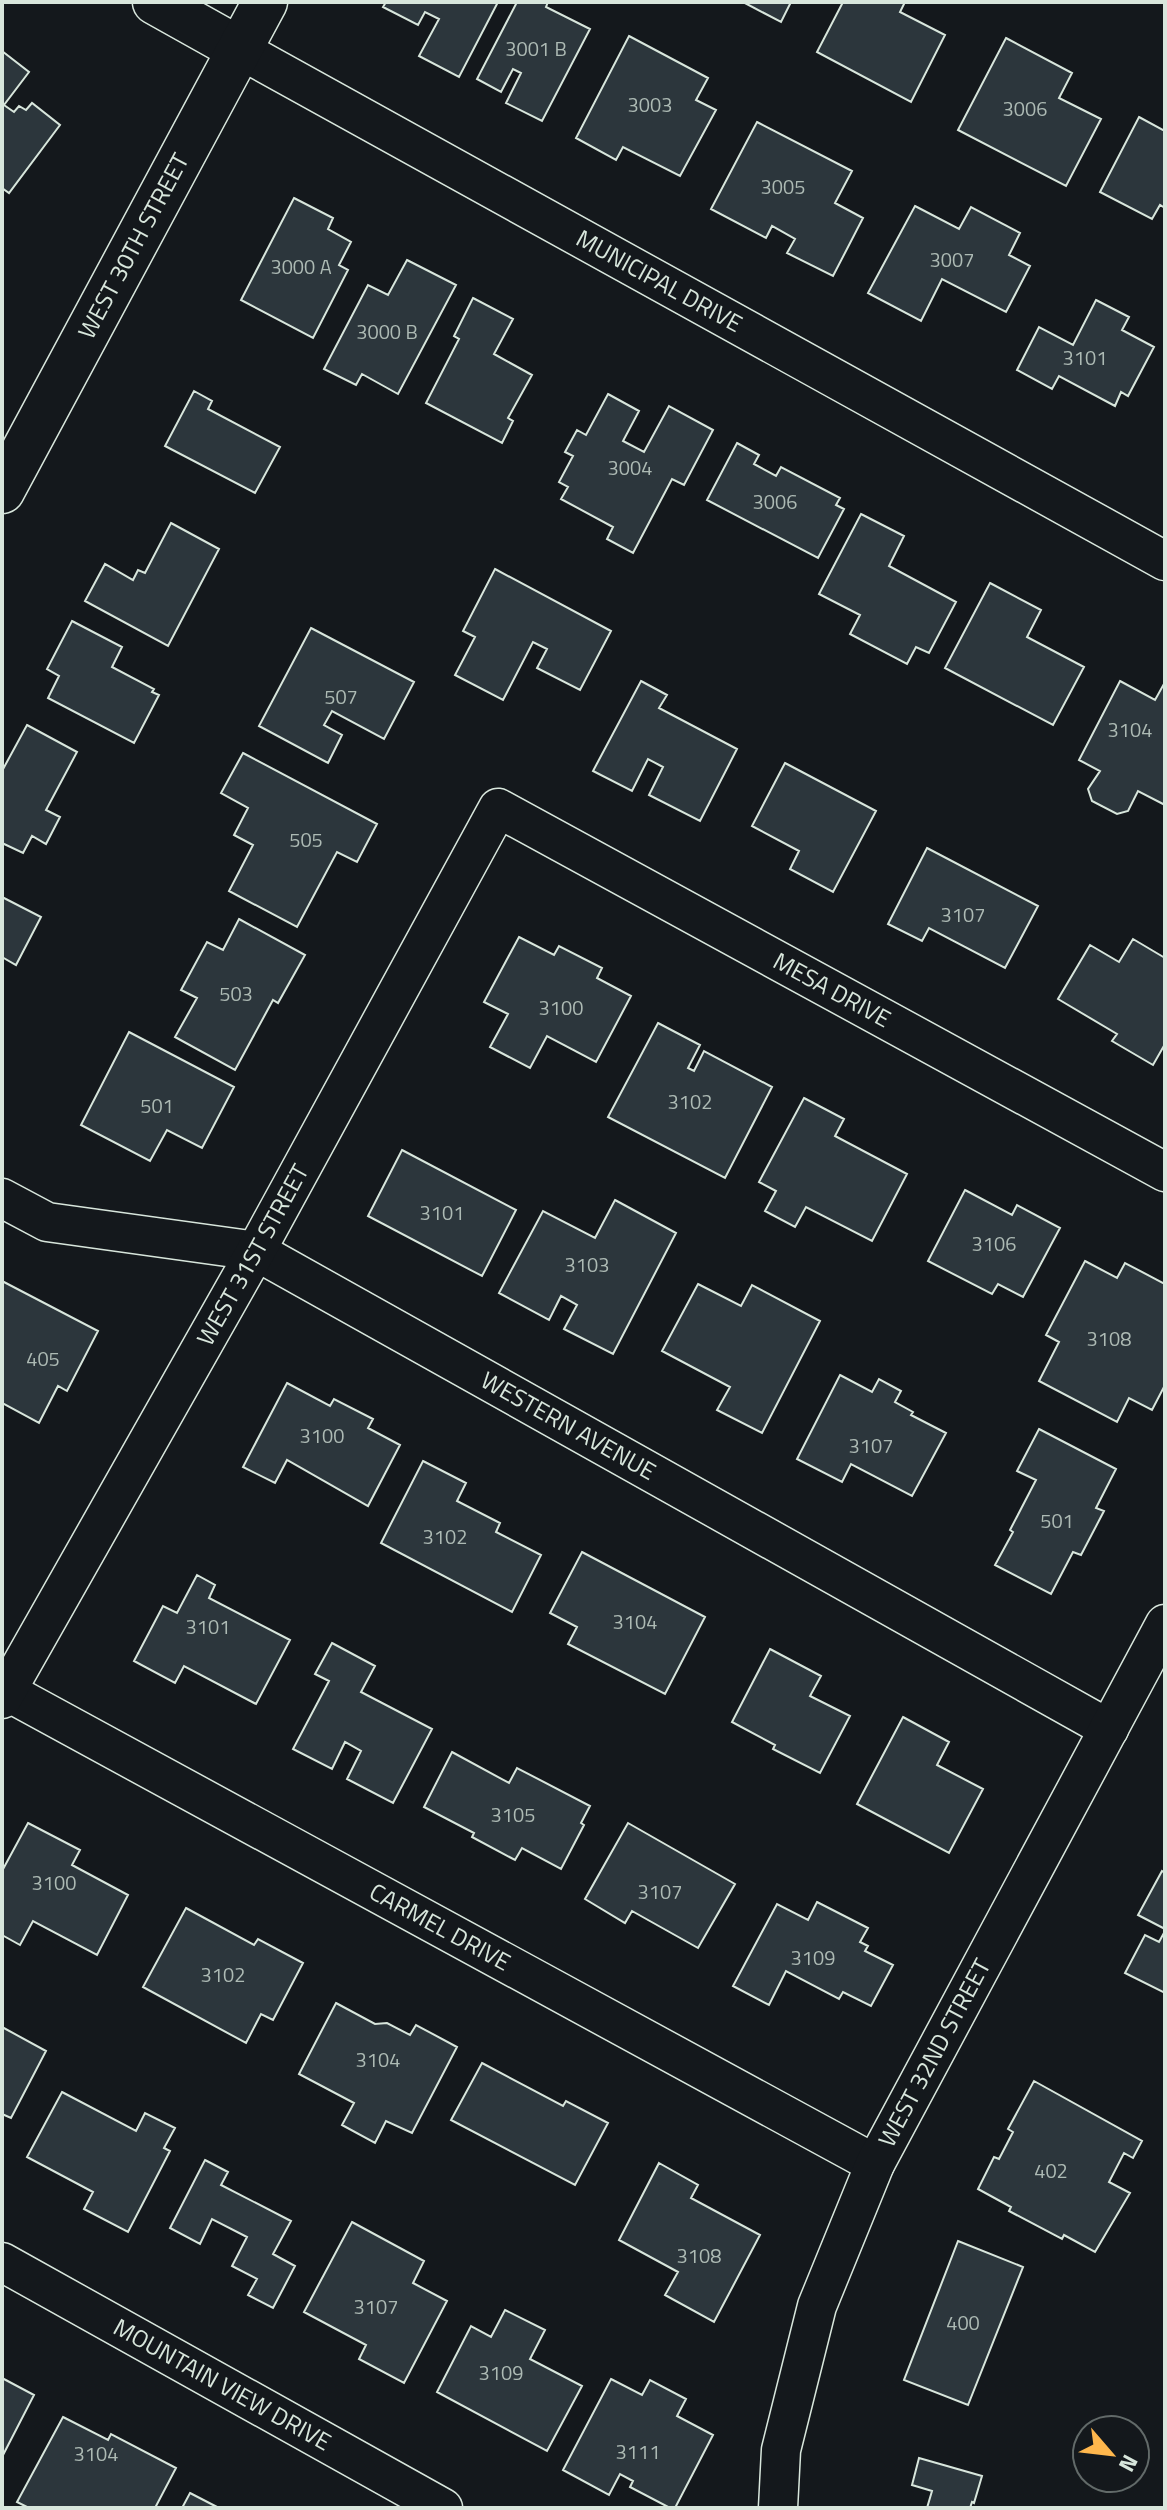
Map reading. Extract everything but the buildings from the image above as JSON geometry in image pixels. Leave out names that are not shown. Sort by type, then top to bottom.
[{"type":"main road","name":"MUNICIPAL DRIVE","points":[[155,2],[239,49]]},
{"type":"main road","name":"WEST 30TH STREET","points":[[2,491],[265,2]]},
{"type":"street","name":"MUNICIPAL DRIVE","points":[[239,49],[1165,561]]},
{"type":"street","name":"MESA DRIVE","points":[[498,808],[1165,1172]]},
{"type":"street","name":"WEST 31ST STREET","points":[[4,1695],[256,1251],[498,808]]},
{"type":"street","name":"WESTERN AVENUE","points":[[2,1198],[47,1222],[256,1251],[1109,1729]]},
{"type":"street","name":"WEST 32ND STREET","points":[[778,2508],[781,2450],[817,2306],[875,2164],[1165,1624]]},
{"type":"street","name":"CARMEL DRIVE","points":[[4,1695],[875,2164]]},
{"type":"street","name":"MOUNTAIN VIEW DRIVE","points":[[2,2262],[443,2508]]}]
